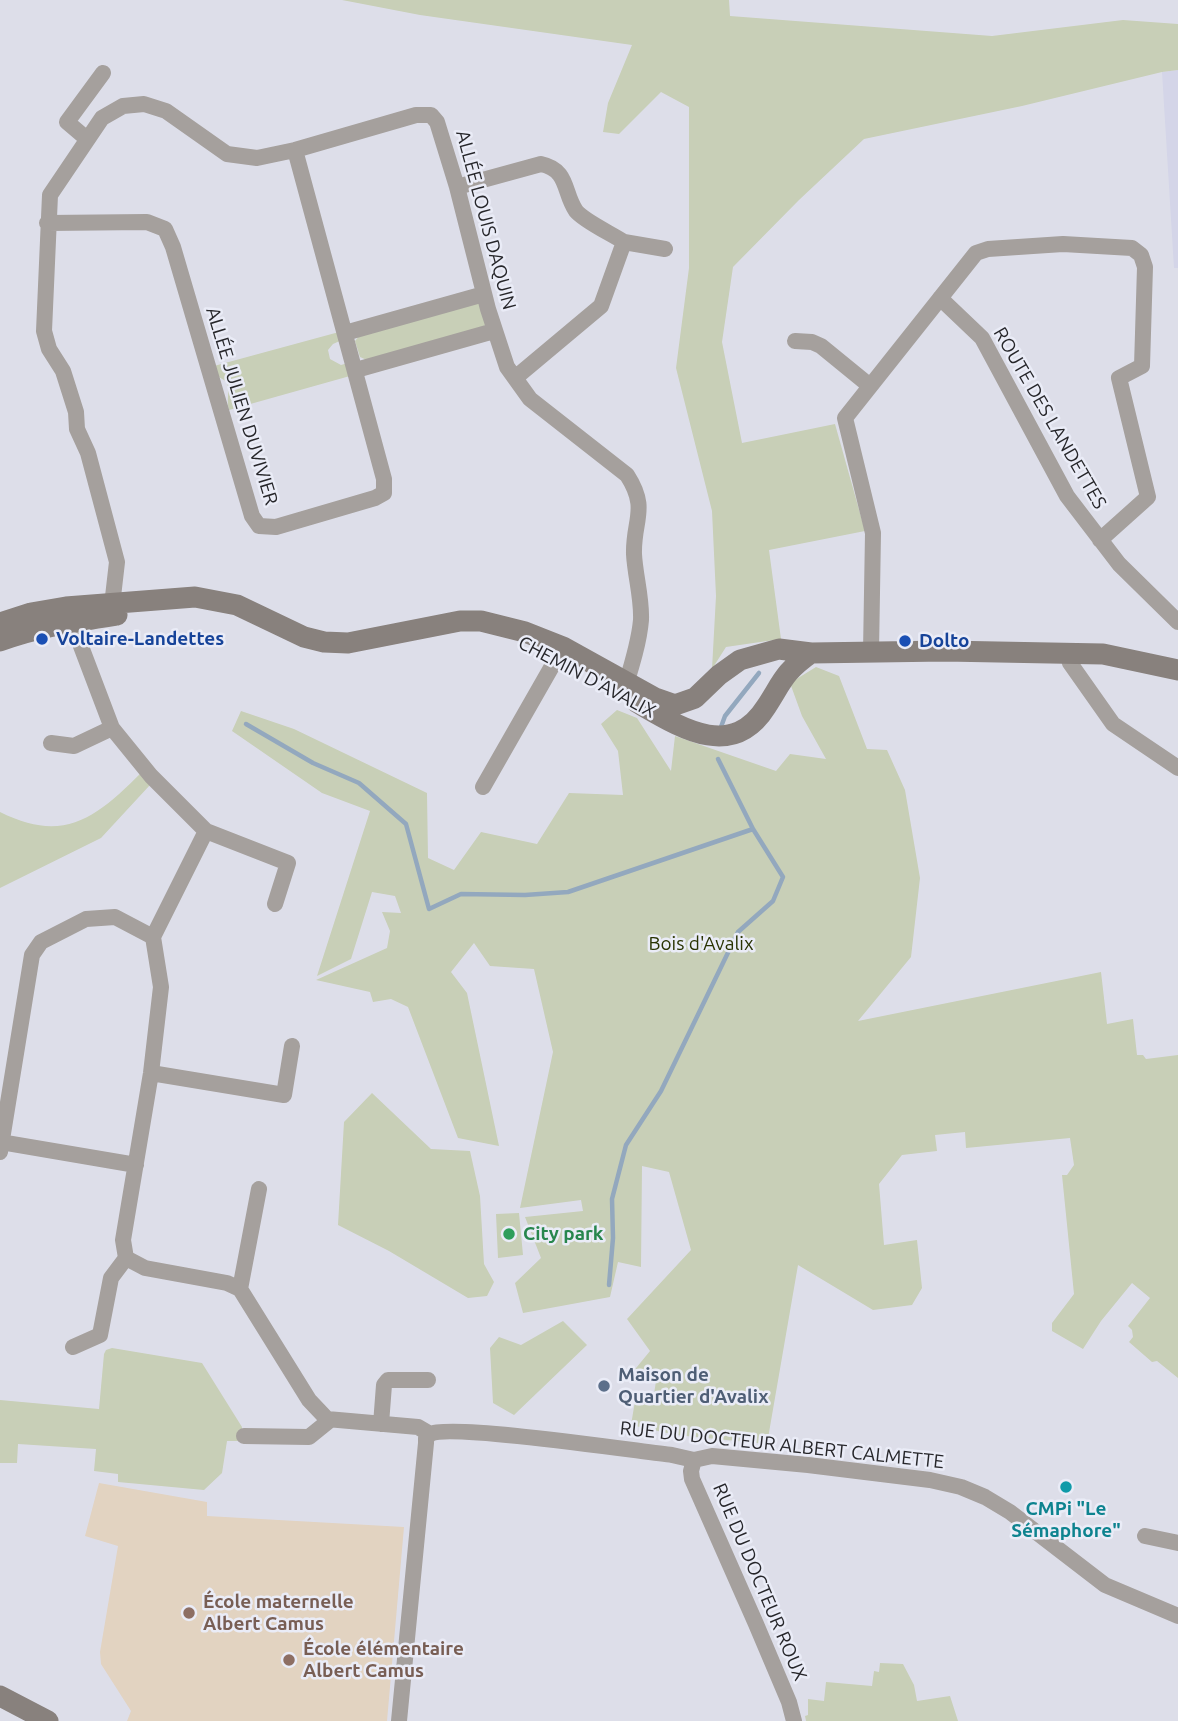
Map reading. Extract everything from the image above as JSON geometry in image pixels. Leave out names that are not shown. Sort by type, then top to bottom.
[{"type":"street","points":[[87,139],[67,122],[103,73]]},
{"type":"street","name":"ALLÉE LOUIS DAQUIN","points":[[111,610],[117,562],[88,453],[76,429],[76,412],[63,371],[49,349],[44,331],[50,195],[102,118],[122,106],[144,104],[166,111],[227,154],[257,158],[295,150],[416,115],[431,115],[437,122],[457,187],[494,331],[507,367],[530,399],[627,475],[634,486],[640,506],[634,554],[641,619],[624,688]]},
{"type":"street","name":"ALLÉE JULIEN DUVIVIER","points":[[47,223],[147,222],[165,229],[173,247],[252,516],[259,526],[276,527],[375,498],[384,493],[384,479],[295,150]]},
{"type":"street","points":[[457,187],[541,164],[552,166],[559,173],[577,212],[624,242],[665,249]]},
{"type":"street","points":[[515,378],[601,306],[624,242]]},
{"type":"street","points":[[871,652],[873,533],[845,418],[976,253],[988,249],[1063,244],[1132,248],[1141,256],[1145,267],[1142,366],[1119,378],[1148,497],[1100,540]]},
{"type":"street","points":[[345,334],[484,294]]},
{"type":"street","name":"ROUTE DES LANDETTES","points":[[940,298],[982,338],[1067,496],[1119,564],[1178,622]]},
{"type":"street","points":[[356,370],[494,331]]},
{"type":"street","points":[[795,341],[813,342],[821,346],[870,386]]},
{"type":"street","name":"CHEMIN D'AVALIX","points":[[0,622],[30,613],[69,615],[111,610],[193,607],[248,620],[301,646],[336,652],[478,630],[561,652],[624,688],[690,731],[716,737],[744,732],[764,710],[784,675],[811,653]]},
{"type":"street","points":[[69,615],[112,728],[151,776],[206,831],[288,863],[275,904]]},
{"type":"street","name":"CHEMIN D'AVALIX","points":[[0,641],[69,615]]},
{"type":"street","name":"CHEMIN D'AVALIX","points":[[624,688],[675,705],[695,698],[740,660],[779,649],[811,653],[1067,653],[1125,658],[1178,670]]},
{"type":"street","points":[[483,787],[561,652]]},
{"type":"street","points":[[1067,653],[1070,663],[1113,724],[1178,768]]},
{"type":"street","points":[[51,743],[74,746],[112,728]]},
{"type":"street","points":[[73,1346],[100,1335],[111,1278],[126,1258],[123,1240],[151,1073],[161,987],[153,937],[206,831]]},
{"type":"street","points":[[136,1166],[0,1145],[32,955],[41,942],[86,919],[115,917],[153,937]]},
{"type":"street","points":[[151,1073],[284,1095],[292,1046]]},
{"type":"street","points":[[240,1289],[259,1189]]},
{"type":"street","points":[[126,1258],[145,1268],[227,1283],[240,1289],[317,1412],[330,1420],[309,1437],[244,1436]]},
{"type":"street","points":[[381,1424],[384,1385],[388,1380],[428,1380]]},
{"type":"street","name":"RUE DU DOCTEUR ALBERT CALMETTE","points":[[330,1420],[418,1427],[430,1434],[443,1430],[477,1433],[672,1455],[694,1460],[712,1456],[808,1465],[930,1480],[961,1487],[1010,1512],[1105,1585],[1178,1616]]},
{"type":"street","points":[[399,1721],[426,1438],[430,1434]]},
{"type":"street","name":"RUE DU DOCTEUR ROUX","points":[[694,1460],[692,1479],[761,1636],[794,1721]]},
{"type":"street","points":[[1145,1536],[1178,1544]]},
{"type":"street","points":[[0,1696],[48,1721]]},
{"type":"shaded area","points":[[1178,70],[1178,268],[1174,268],[1162,72]]},
{"type":"shaded area","points":[[99,1483],[207,1502],[207,1516],[404,1527],[387,1721],[127,1721],[131,1711],[101,1664],[100,1652],[118,1546],[85,1536]]},
{"type":"green space","points":[[342,0],[729,0],[730,16],[992,36],[1123,20],[1178,24],[1178,70],[864,139],[733,267],[722,342],[742,443],[835,424],[865,531],[769,550],[781,639],[726,647],[712,669],[716,596],[712,511],[676,368],[689,268],[689,107],[661,92],[619,134],[603,132],[608,103],[632,45],[420,15]]},
{"type":"green space","points":[[477,302],[483,305],[487,322],[482,329],[369,361],[360,357],[355,341],[360,335]]},
{"type":"green space","points":[[339,332],[342,340],[328,350],[330,359],[341,365],[348,363],[350,376],[229,410],[227,382],[219,377],[214,366]]},
{"type":"green space","name":"Bois d'Avalix","points":[[816,667],[839,676],[867,749],[887,750],[905,790],[920,878],[911,957],[858,1021],[1101,972],[1107,1024],[1133,1019],[1137,1055],[1143,1055],[1146,1059],[1178,1055],[1178,1378],[1157,1361],[1152,1362],[1129,1342],[1133,1337],[1128,1326],[1150,1298],[1132,1283],[1101,1321],[1083,1349],[1052,1331],[1052,1323],[1074,1294],[1062,1175],[1067,1175],[1074,1165],[1070,1138],[966,1148],[965,1132],[935,1135],[937,1151],[902,1155],[879,1184],[884,1245],[917,1240],[922,1288],[912,1305],[873,1310],[798,1265],[767,1444],[676,1435],[631,1425],[636,1395],[654,1394],[656,1381],[632,1373],[650,1351],[627,1319],[691,1250],[669,1172],[642,1166],[641,1267],[618,1262],[610,1297],[523,1313],[515,1283],[541,1258],[525,1217],[583,1211],[581,1200],[520,1208],[553,1052],[534,969],[490,966],[474,943],[451,972],[467,993],[499,1146],[458,1138],[408,1007],[391,999],[373,1002],[370,992],[316,980],[387,948],[390,931],[382,912],[401,913],[395,896],[372,892],[351,959],[317,976],[370,811],[322,793],[232,731],[241,711],[294,729],[427,793],[428,858],[454,870],[481,832],[537,844],[569,793],[623,795],[618,751],[601,724],[617,710],[637,718],[671,771],[675,736],[776,771],[790,754],[826,759],[802,716],[790,683]]},
{"type":"green space","points":[[142,772],[150,785],[101,838],[0,888],[0,812],[43,826],[61,826],[94,813]]},
{"type":"green space","points":[[372,1093],[431,1149],[470,1151],[480,1196],[484,1264],[494,1282],[487,1296],[468,1298],[389,1251],[338,1225],[344,1122]]},
{"type":"green space","name":"City park","points":[[519,1213],[523,1255],[498,1258],[496,1214]]},
{"type":"green space","points":[[563,1321],[587,1345],[514,1415],[493,1403],[490,1348],[499,1337],[521,1345]]},
{"type":"green space","points":[[112,1348],[202,1363],[242,1427],[240,1441],[227,1441],[222,1473],[204,1490],[118,1482],[118,1474],[94,1471],[96,1449],[18,1444],[17,1463],[0,1463],[0,1400],[99,1409],[104,1354]]},
{"type":"green space","points":[[880,1663],[903,1664],[914,1685],[917,1701],[950,1696],[958,1721],[806,1721],[808,1699],[824,1701],[826,1682],[872,1686],[874,1671],[879,1672]]},
{"type":"waterway","points":[[721,727],[725,716],[759,673]]},
{"type":"waterway","points":[[246,724],[313,763],[359,783],[406,824],[429,909],[461,894],[525,895],[568,892],[753,829],[783,877],[773,901],[738,932],[661,1091],[626,1145],[612,1199],[613,1238],[609,1285]]},
{"type":"waterway","points":[[718,759],[753,829]]},
{"type":"place","name":"Voltaire-Landettes","points":[[42,639]]},
{"type":"place","name":"Dolto","points":[[905,641]]},
{"type":"place","name":"City park","points":[[509,1234]]},
{"type":"place","name":"Maison de Quartier d'Avalix","points":[[604,1386]]},
{"type":"place","name":"CMPi \"Le Sémaphore\"","points":[[1066,1487]]},
{"type":"place","name":"École maternelle Albert Camus","points":[[189,1613]]},
{"type":"place","name":"École élémentaire Albert Camus","points":[[289,1660]]}]
